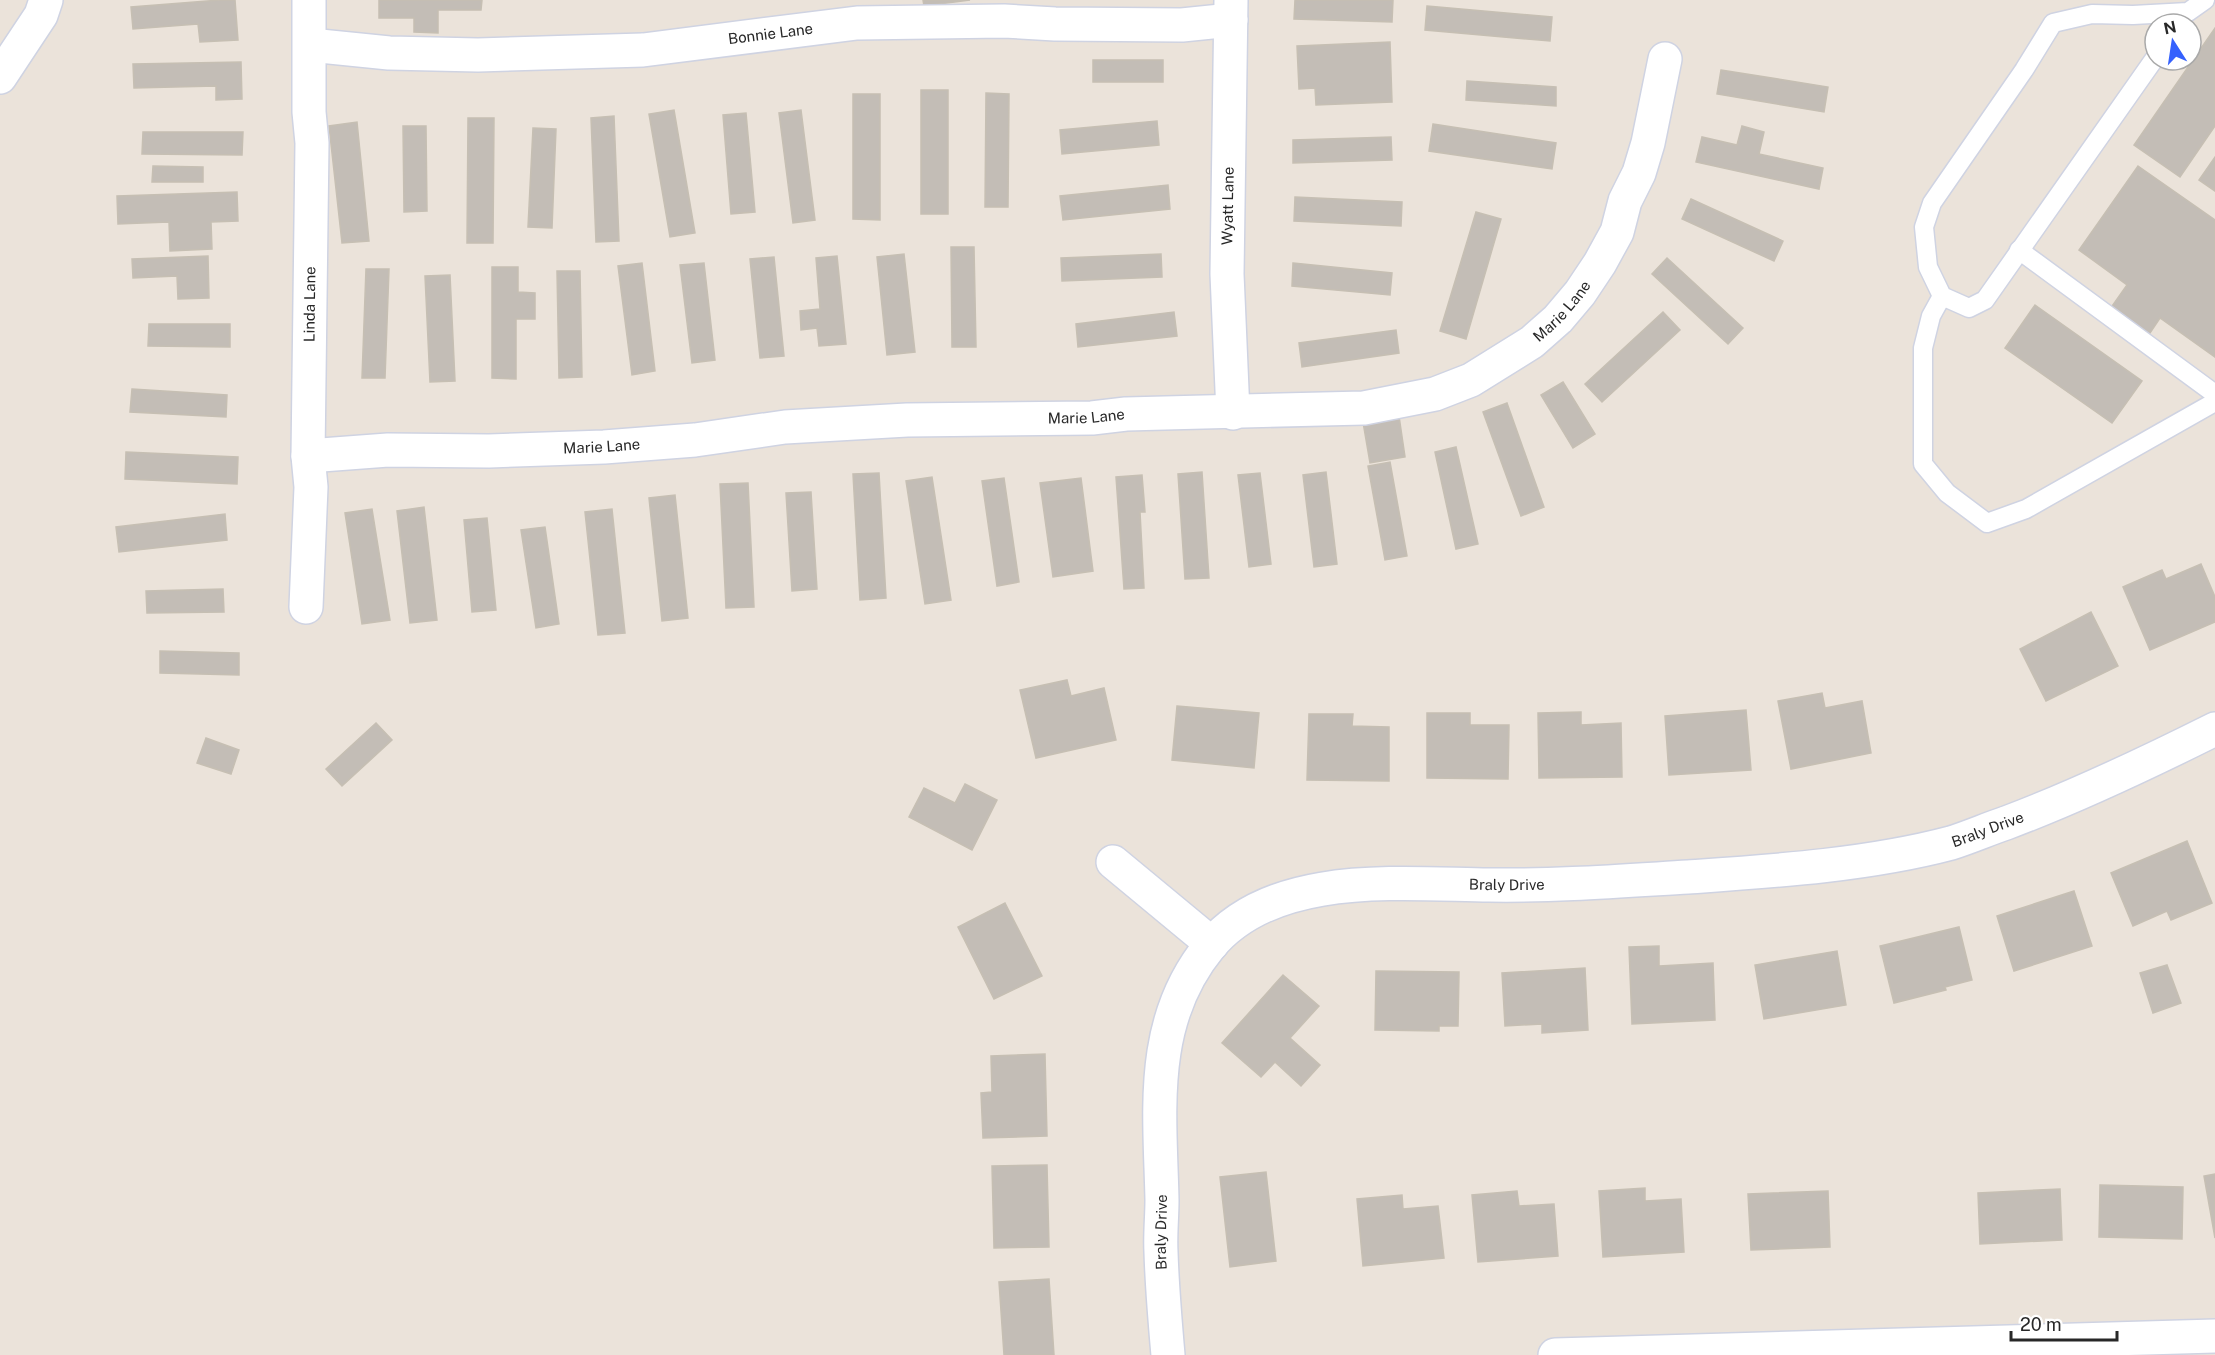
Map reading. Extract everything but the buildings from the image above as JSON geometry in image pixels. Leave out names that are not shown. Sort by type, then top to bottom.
[{"type":"street","points":[[0,77],[41,15],[46,0]]},
{"type":"street","name":"Linda Lane","points":[[306,607],[312,487],[308,456],[312,143],[309,112],[309,0]]},
{"type":"street","name":"Bonnie Lane","points":[[310,45],[389,53],[445,54],[643,50],[857,11],[1054,24],[1182,25],[1231,10]]},
{"type":"street","name":"Wyatt Lane","points":[[1231,10],[1227,274],[1233,413]]},
{"type":"street","name":"Marie Lane","points":[[308,456],[388,450],[489,451],[604,447],[695,440],[785,427],[907,420],[1092,418],[1126,414],[1364,408],[1435,394],[1470,380],[1532,342],[1558,319],[1580,293],[1617,232],[1625,201],[1639,173],[1648,143],[1665,60]]},
{"type":"street","name":"Braly Drive","points":[[1168,1355],[1161,1251],[1162,1200],[1159,1150],[1162,1056],[1172,1014],[1188,977],[1212,944],[1241,918],[1276,901],[1316,890],[1358,885],[1582,884],[1768,872],[1907,853],[1955,842],[2044,809],[2215,729]]},
{"type":"street","points":[[1113,862],[1212,944]]},
{"type":"street","points":[[1555,1355],[2215,1336]]},
{"type":"lane","points":[[2190,12],[2205,0]]},
{"type":"lane","points":[[2143,16],[2092,14],[2053,23],[2024,70],[1932,203],[1924,227],[1928,267],[1942,296],[1969,308],[1985,300],[2145,72]]},
{"type":"lane","points":[[2019,250],[2215,394]]},
{"type":"lane","points":[[1942,296],[1931,316],[1923,348],[1923,464],[1947,493],[1987,523],[2026,509],[2215,402]]}]
